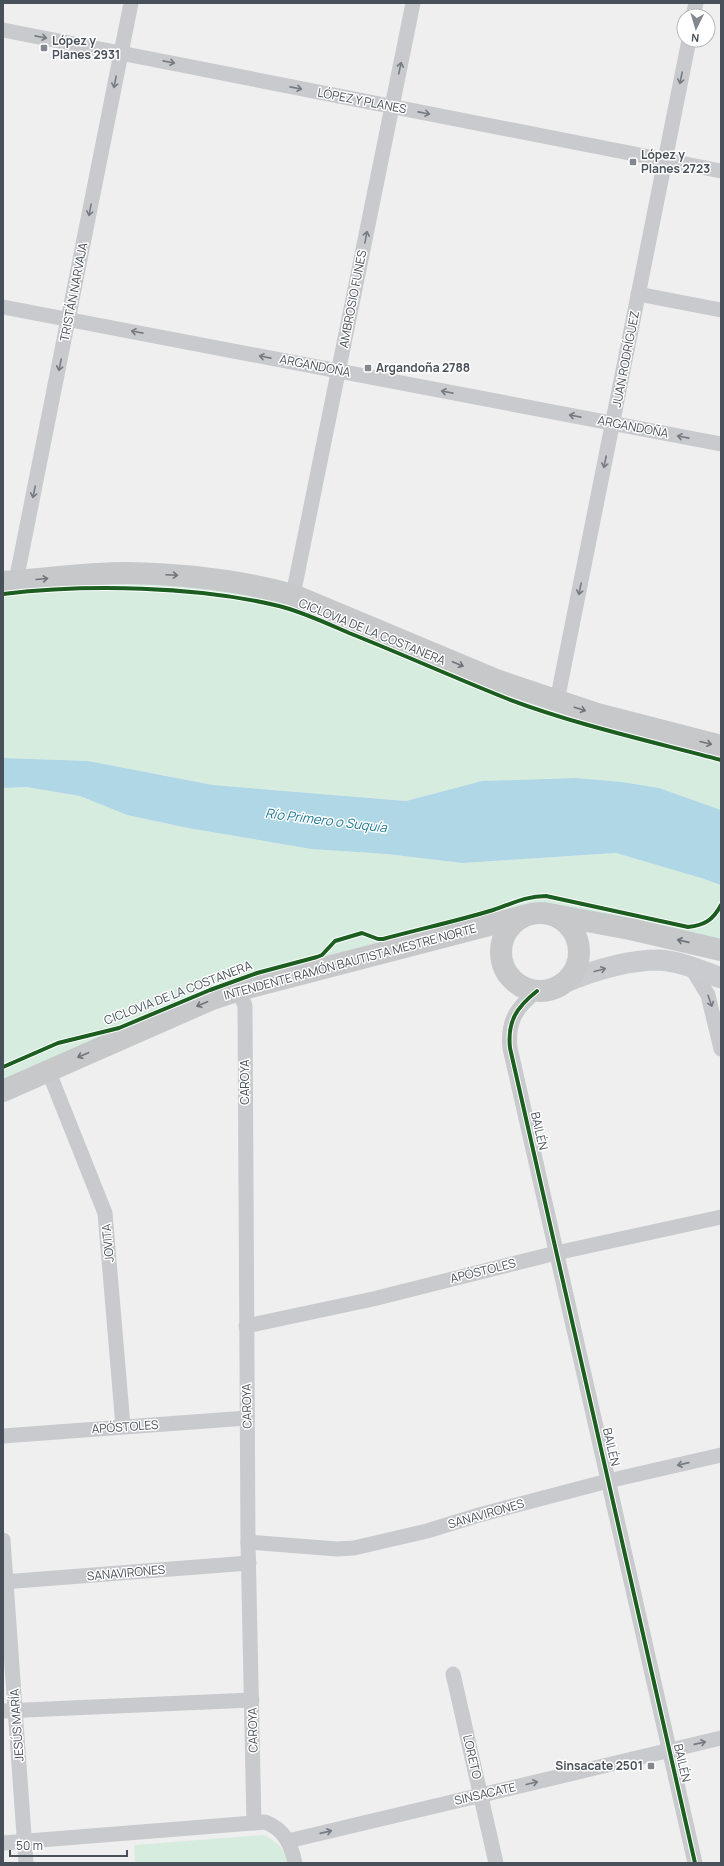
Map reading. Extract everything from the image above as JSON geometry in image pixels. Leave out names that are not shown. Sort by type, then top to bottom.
[{"type":"main road","points":[[9,582],[127,573],[211,578],[247,584],[293,595],[496,680],[557,701],[597,714],[721,746]]},
{"type":"main road","points":[[547,914],[558,917],[568,925],[575,936],[579,948],[578,961],[572,973],[563,983],[555,988],[537,990],[524,987],[514,980],[506,970],[502,958],[502,945],[506,933],[513,923],[524,916],[535,913],[547,914],[630,929],[721,950]]},
{"type":"main road","name":"INTENDENTE RAMÓN BAUTISTA MESTRE NORTE","points":[[3,1091],[212,999],[239,990],[524,916]]},
{"type":"street","name":"TRISTÁN NARVAJA","points":[[9,582],[69,319],[131,3]]},
{"type":"street","name":"AMBROSIO FUNES","points":[[293,595],[413,3]]},
{"type":"street","name":"LÓPEZ Y PLANES","points":[[3,30],[721,171]]},
{"type":"street","name":"JUAN RODRÍGUEZ","points":[[557,701],[687,48]]},
{"type":"street","points":[[638,294],[721,310]]},
{"type":"street","name":"ARGANDOÑA","points":[[3,307],[721,444]]},
{"type":"street","points":[[563,983],[599,970],[659,960],[691,967],[721,978]]},
{"type":"street","points":[[691,967],[708,995],[721,1049]]},
{"type":"street","name":"CAROYA","points":[[239,990],[245,1006],[248,1542],[254,1823]]},
{"type":"street","name":"BAILÉN","points":[[537,990],[518,1008],[510,1026],[508,1036],[510,1048],[695,1863]]},
{"type":"street","name":"JOVITA","points":[[48,1070],[106,1213],[123,1426]]},
{"type":"street","name":"APÓSTOLES","points":[[246,1326],[373,1299],[556,1253],[721,1217]]},
{"type":"street","name":"APÓSTOLES","points":[[3,1436],[247,1418]]},
{"type":"street","name":"SANAVIRONES","points":[[248,1542],[337,1549],[354,1548],[427,1531],[479,1515],[608,1481],[721,1455]]},
{"type":"street","name":"JESÚS MARÍA","points":[[3,1540],[10,1711],[25,1841],[26,1863]]},
{"type":"street","name":"SANAVIRONES","points":[[5,1582],[249,1563]]},
{"type":"street","name":"LORETO","points":[[453,1674],[496,1863]]},
{"type":"street","points":[[10,1711],[252,1700]]},
{"type":"street","name":"SINSACATE","points":[[288,1841],[721,1738]]},
{"type":"street","points":[[3,1843],[266,1822],[274,1826],[288,1841],[295,1863]]},
{"type":"green space","points":[[3,582],[247,584],[496,680],[721,746],[721,810],[659,788],[622,782],[575,778],[482,781],[406,801],[213,785],[88,761],[3,758]]},
{"type":"green space","points":[[26,787],[80,796],[127,815],[188,828],[311,849],[387,854],[462,863],[616,853],[721,885],[721,951],[557,917],[524,916],[239,990],[3,1091],[3,788]]},
{"type":"green space","points":[[264,1835],[273,1840],[283,1849],[288,1863],[135,1863],[134,1845]]},
{"type":"water","name":"Río Primero o Suquía","points":[[3,758],[88,761],[213,785],[406,801],[482,781],[575,778],[622,782],[659,788],[721,810],[721,885],[616,853],[462,863],[387,854],[311,849],[188,828],[127,815],[80,796],[26,787],[3,788]]},
{"type":"cycle path","name":"CICLOVIA DE LA COSTANERA","points":[[3,594],[70,589],[142,589],[213,594],[279,606],[297,611],[508,699],[560,717],[721,760]]},
{"type":"cycle path","name":"CICLOVIA DE LA COSTANERA","points":[[3,1067],[58,1043],[119,1028],[210,990],[257,973],[317,957],[322,955],[335,941],[362,933],[378,939],[383,939],[466,918],[539,896],[546,896],[688,927],[699,925],[708,921],[712,918],[721,905]]},
{"type":"cycle path","points":[[537,991],[524,1003],[515,1015],[510,1030],[510,1048],[695,1863]]},
{"type":"place","name":"López y Planes 2931","points":[[44,48]]},
{"type":"place","name":"López y Planes 2723","points":[[633,162]]},
{"type":"place","name":"Argandoña 2788","points":[[368,368]]},
{"type":"place","name":"Sinsacate 2501","points":[[651,1766]]}]
